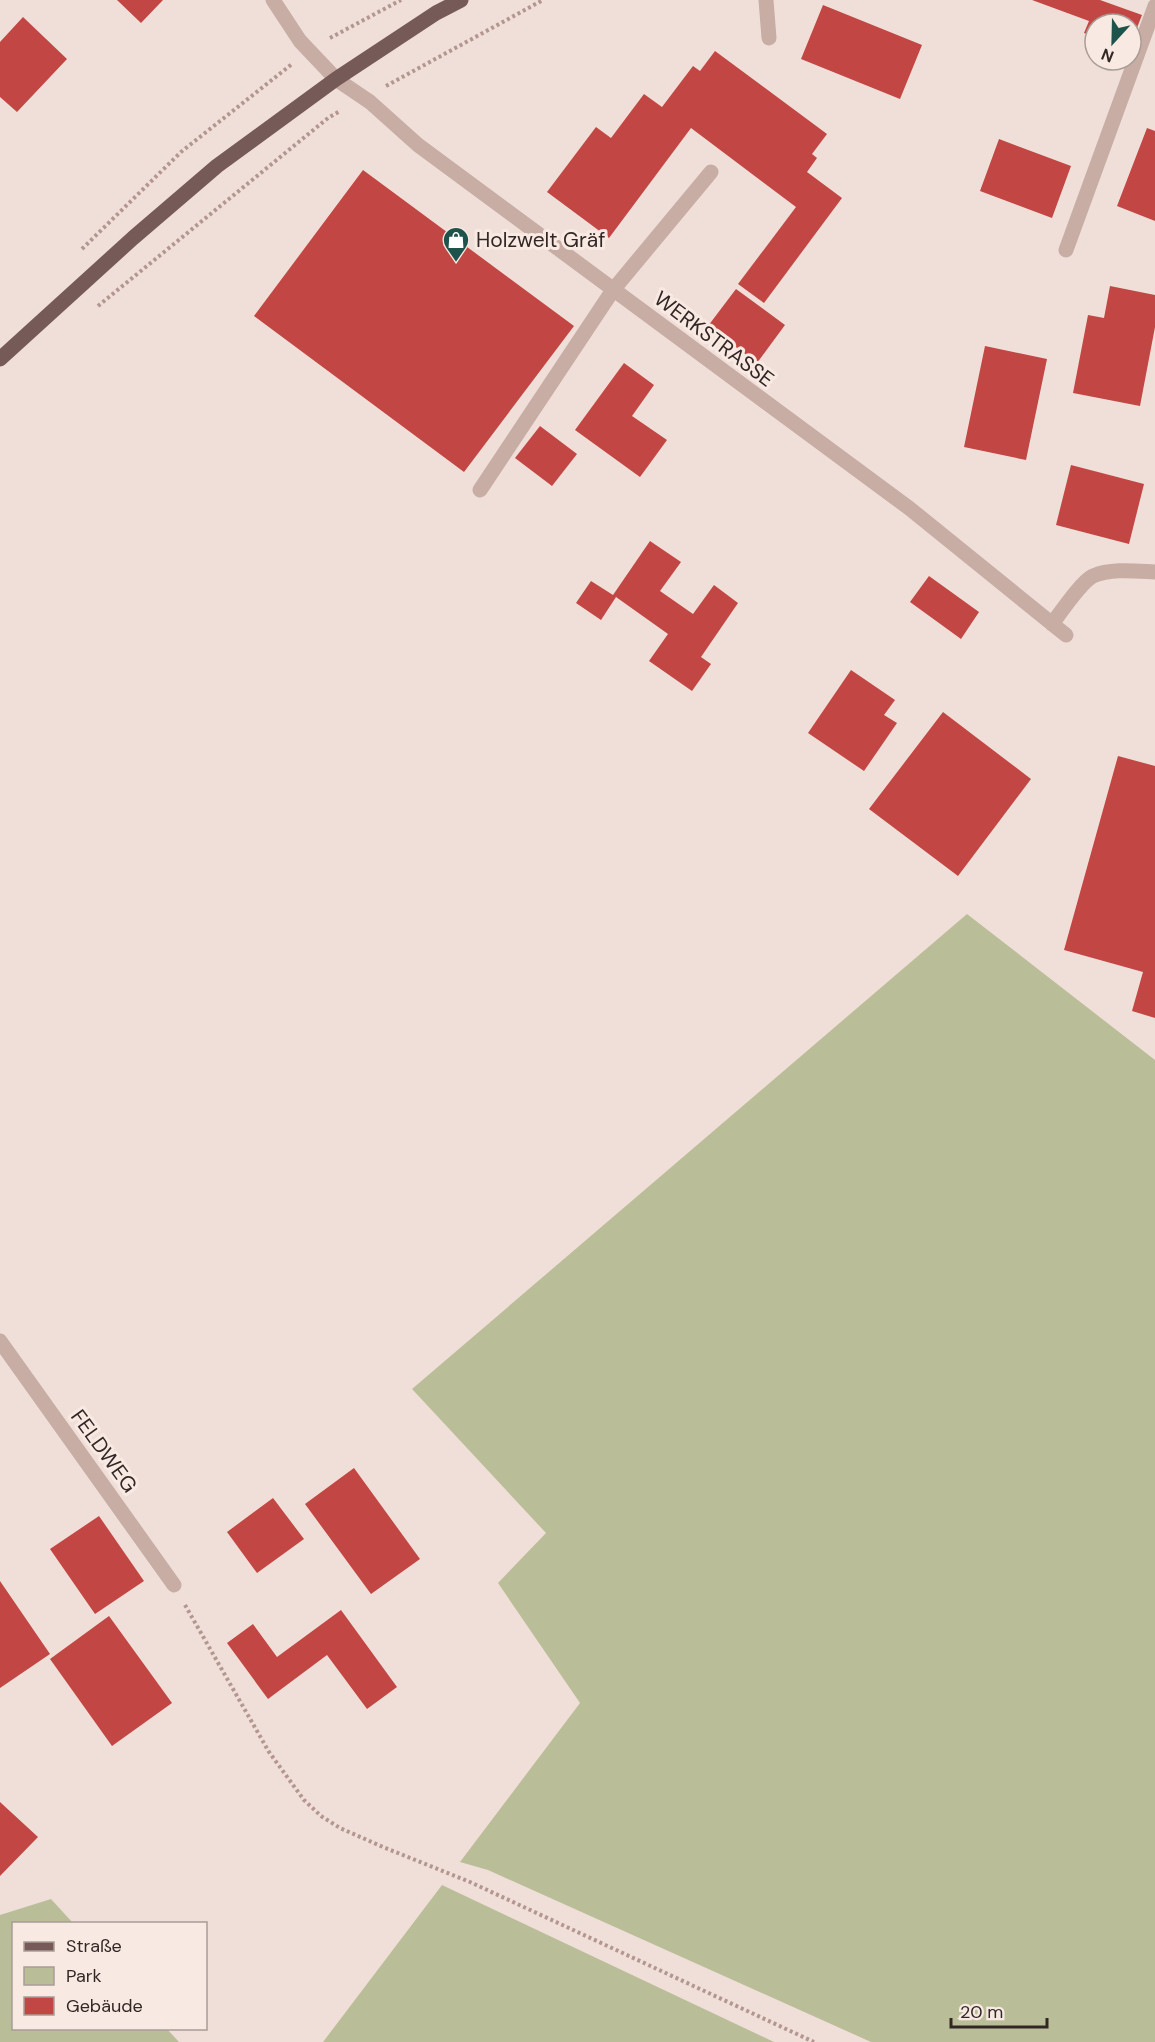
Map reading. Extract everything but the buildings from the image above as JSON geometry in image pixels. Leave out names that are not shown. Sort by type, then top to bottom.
[{"type":"main road","points":[[0,359],[133,238],[218,166],[336,79],[436,13],[461,0]]},
{"type":"street","name":"WERKSTRASSE","points":[[273,0],[300,41],[336,79],[364,98],[418,145],[909,508],[1066,635]]},
{"type":"street","points":[[766,0],[769,38]]},
{"type":"street","points":[[1066,250],[1155,6]]},
{"type":"street","points":[[480,490],[613,290],[711,172]]},
{"type":"street","points":[[1052,624],[1074,595],[1092,577],[1119,571],[1155,572]]},
{"type":"street","name":"FELDWEG","points":[[0,1341],[174,1585]]},
{"type":"path","points":[[91,311],[328,118],[543,0]]},
{"type":"path","points":[[174,1585],[268,1752],[304,1800],[321,1816],[340,1828],[470,1882],[814,2042]]},
{"type":"green space","points":[[967,914],[1155,1060],[1155,2042],[871,2042],[488,1870],[460,1862],[580,1703],[498,1583],[546,1533],[412,1389]]},
{"type":"green space","points":[[442,1885],[774,2042],[323,2042]]},
{"type":"green space","points":[[51,1899],[72,1922],[12,1922],[12,2030],[168,2030],[179,2042],[0,2042],[0,1915]]},
{"type":"place","name":"Holzwelt Gräf","points":[[456,263]]}]
